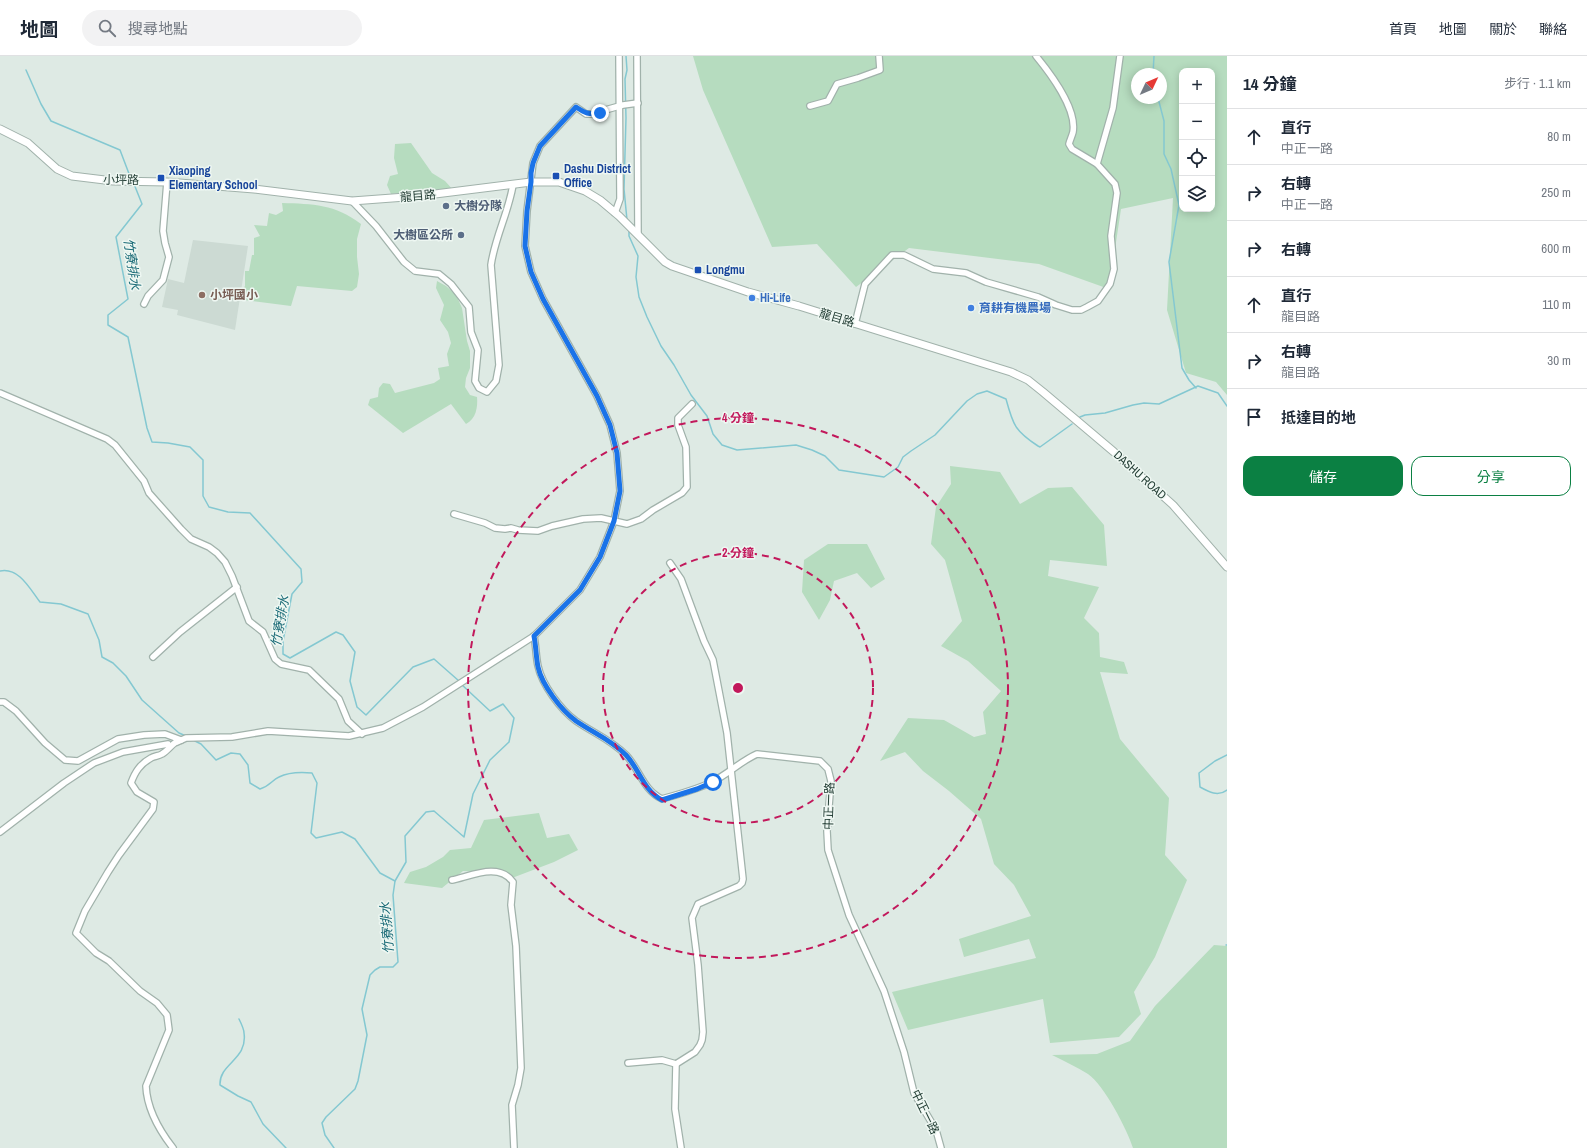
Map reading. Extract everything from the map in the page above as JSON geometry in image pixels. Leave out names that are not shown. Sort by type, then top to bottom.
[{"type":"street","points":[[617,215],[620,199],[620,56]]},
{"type":"street","points":[[637,56],[635,103],[638,235]]},
{"type":"street","points":[[810,106],[828,101],[837,84],[880,70],[879,56]]},
{"type":"street","points":[[855,324],[865,284],[889,258],[896,254],[904,255],[933,269],[966,273],[986,282],[1038,297],[1072,310],[1081,310],[1098,301],[1110,284],[1114,269],[1111,236],[1117,193],[1115,184],[1097,164],[1072,149],[1069,144],[1073,131],[1072,117],[1057,82],[1036,56]]},
{"type":"street","points":[[1097,164],[1113,108],[1120,56]]},
{"type":"street","points":[[173,1148],[158,1127],[150,1108],[146,1092],[146,1086],[169,1030],[167,1016],[157,1003],[140,991],[96,953],[76,933],[85,911],[108,872],[153,809],[154,802],[137,792],[132,783],[136,772],[141,765],[152,757],[161,755],[175,742],[194,737],[232,736],[268,731],[350,736],[383,728],[423,707],[534,636],[580,590],[600,557],[614,521],[620,491],[617,453],[610,425],[597,396],[543,299],[531,272],[525,246],[531,173],[540,146],[576,107],[586,114],[591,114],[621,105],[635,103]]},
{"type":"street","name":"小坪路","points":[[0,129],[28,143],[57,169],[72,176],[98,180],[168,182],[254,189],[352,201]]},
{"type":"street","points":[[144,304],[148,296],[163,280],[169,257],[163,231],[168,182]]},
{"type":"street","name":"龍目路","points":[[352,201],[419,196],[531,182],[559,182],[585,191],[600,200],[665,262],[672,266],[742,290],[1011,372],[1028,380],[1043,392]]},
{"type":"street","points":[[352,201],[376,226],[404,262],[415,271],[439,274],[451,284],[469,307],[471,332],[478,350],[475,381],[479,388],[487,392],[496,381],[499,365],[491,265],[493,249],[510,203],[513,185]]},
{"type":"street","name":"DASHU ROAD","points":[[1043,392],[1114,452],[1173,505],[1227,568]]},
{"type":"street","points":[[0,393],[107,439],[115,445],[144,481],[149,493],[184,532],[192,539],[217,553],[225,562],[237,587],[249,621],[262,632],[275,659],[281,664],[309,670],[339,699],[348,722],[362,734]]},
{"type":"street","points":[[454,514],[495,528],[511,528],[538,532],[552,526],[583,518],[601,518],[627,524],[641,519],[685,490],[688,484],[686,447],[678,425],[678,418],[692,404]]},
{"type":"street","points":[[628,1063],[662,1060],[676,1064],[695,1052],[700,1045],[703,1032],[698,965],[692,918],[694,910],[703,900],[742,884],[742,869],[727,733],[714,660],[704,641],[681,579],[670,563]]},
{"type":"street","points":[[153,657],[180,632],[237,587]]},
{"type":"street","name":"中正一路","points":[[534,636],[538,667],[545,685],[565,712],[576,721],[614,744],[630,760],[653,795],[662,800],[697,789],[713,782],[750,757],[757,754],[820,761],[828,769],[831,781],[827,831],[828,850],[849,915],[884,991],[904,1052],[914,1093],[936,1130],[940,1148]]},
{"type":"street","points":[[0,702],[4,702],[16,711],[45,743],[65,760],[78,761],[118,739],[144,735],[165,734],[182,740]]},
{"type":"street","points":[[0,832],[64,783],[94,763],[123,752],[168,744]]},
{"type":"street","points":[[452,880],[479,872],[491,872],[504,873],[509,876],[513,882],[511,906],[516,946],[521,1068],[512,1105],[514,1148]]},
{"type":"street","points":[[676,1064],[675,1109],[681,1148]]},
{"type":"shaded area","name":"小坪國小","points":[[193,240],[248,246],[235,330],[177,315],[178,310],[162,307],[168,279],[184,283]]},
{"type":"green space","points":[[693,56],[1227,56],[1227,395],[1216,382],[1186,373],[1167,310],[1173,198],[1121,209],[1109,289],[1039,264],[909,248],[856,287],[817,244],[772,247],[703,90]]},
{"type":"green space","points":[[411,143],[432,173],[445,181],[454,191],[413,191],[391,194],[387,185],[390,176],[398,174],[394,158],[395,144]]},
{"type":"green space","points":[[282,203],[323,206],[342,212],[361,224],[357,239],[359,274],[357,287],[352,291],[297,286],[291,306],[244,300],[240,294],[245,286],[245,271],[249,271],[252,255],[254,255],[254,238],[260,236],[254,225],[267,226],[269,213],[276,215],[283,211]]},
{"type":"green space","points":[[437,281],[446,286],[456,295],[462,308],[470,351],[470,368],[466,378],[465,387],[470,395],[477,397],[477,409],[472,419],[466,424],[451,404],[403,433],[368,405],[370,399],[378,397],[379,388],[383,383],[390,384],[395,393],[434,383],[440,379],[438,368],[449,366],[447,354],[451,343],[448,332],[440,320],[444,305],[436,288]]},
{"type":"green space","points":[[950,466],[1000,472],[1020,504],[1048,488],[1072,487],[1104,525],[1107,566],[1050,560],[1048,576],[1099,587],[1084,618],[1099,633],[1100,657],[1124,662],[1128,674],[1100,672],[1120,739],[1169,798],[1165,855],[1187,880],[1155,957],[1134,992],[1141,1014],[1119,1037],[1050,1043],[1043,999],[908,1030],[892,992],[1036,958],[1029,939],[964,957],[959,939],[1031,916],[1014,885],[994,864],[981,819],[923,771],[905,752],[880,761],[908,718],[944,720],[974,737],[986,734],[983,712],[1001,691],[968,661],[941,646],[962,621],[945,560],[931,544],[936,507],[951,484]]},
{"type":"green space","points":[[828,544],[867,544],[885,579],[871,588],[857,573],[834,581],[830,600],[819,620],[802,592],[804,560]]},
{"type":"green space","points":[[539,813],[547,838],[569,834],[578,850],[554,862],[512,878],[491,872],[463,871],[442,888],[404,883],[410,872],[426,867],[443,857],[450,850],[471,848],[484,820]]},
{"type":"green space","points":[[1214,945],[1227,946],[1227,1148],[1133,1148],[1126,1130],[1108,1097],[1101,1088],[1084,1071],[1052,1055],[1097,1054],[1130,1041],[1155,1006]]},
{"type":"waterway","points":[[626,56],[627,70],[625,79],[626,118],[624,189],[627,220]]},
{"type":"waterway","points":[[1153,68],[1154,56]]},
{"type":"waterway","name":"竹寮排水","points":[[26,70],[41,104],[51,121],[120,150],[131,179]]},
{"type":"waterway","points":[[1160,104],[1164,121],[1164,154],[1171,169],[1179,205],[1169,262],[1182,368],[1196,388]]},
{"type":"waterway","name":"竹寮排水","points":[[134,184],[142,204],[116,237],[128,299],[108,315],[108,325],[128,337],[147,428],[152,442],[190,447],[203,460],[203,496],[209,507],[228,512],[250,513],[301,569],[302,582],[292,594],[283,641],[283,654],[290,658],[336,632],[343,635],[355,652],[350,681],[357,707],[366,715],[413,667],[434,659],[459,681]]},
{"type":"waterway","points":[[629,229],[629,236],[638,256],[636,277],[639,297],[647,317],[661,346],[691,395],[707,416],[713,434],[722,445],[737,450],[796,445],[825,456],[839,470],[884,477],[898,467],[903,457],[935,435],[967,401],[977,394],[987,391],[1006,399],[1016,427],[1024,436],[1040,447],[1072,424]]},
{"type":"waterway","points":[[1080,417],[1105,413],[1144,403],[1159,404],[1198,386],[1218,393],[1227,406]]},
{"type":"waterway","points":[[0,571],[13,572],[28,585],[40,602],[61,604],[88,614],[99,640],[102,657],[113,663],[126,676],[142,700],[179,733],[186,736]]},
{"type":"waterway","name":"竹寮排水","points":[[334,1148],[325,1135],[322,1123],[326,1117],[355,1089],[358,1081],[367,1035],[362,1009],[370,975],[380,967],[393,967],[398,962],[393,895],[395,881],[406,862],[405,836],[426,812],[434,811],[464,837],[473,794],[490,760],[509,742],[514,718],[503,704],[490,711],[461,684]]},
{"type":"waterway","points":[[193,740],[201,744],[216,760],[231,753],[240,754],[248,765],[250,783],[260,789],[283,775],[304,772],[312,773],[317,783],[311,833],[316,838],[342,832],[355,839],[380,873],[395,881]]},
{"type":"waterway","points":[[1227,755],[1215,761],[1199,773],[1200,787],[1210,792],[1217,793],[1227,790]]},
{"type":"waterway","points":[[239,1019],[244,1030],[244,1042],[242,1049],[238,1056],[224,1071],[220,1085],[251,1102],[263,1124],[286,1148]]},
{"type":"place","name":"Dashu District Office","points":[[556,176]]},
{"type":"place","name":"Xiaoping Elementary School","points":[[161,178]]},
{"type":"place","name":"大樹分隊","points":[[446,206]]},
{"type":"place","name":"大樹區公所","points":[[461,235]]},
{"type":"place","name":"Longmu","points":[[698,270]]},
{"type":"place","name":"小坪國小","points":[[202,295]]},
{"type":"place","name":"Hi-Life","points":[[752,298]]},
{"type":"place","name":"育耕有機農場","points":[[971,308]]},
{"type":"route","points":[[600,113],[586,114],[576,107],[540,146],[533,163],[528,196],[525,246],[531,272],[543,299],[597,396],[610,425],[617,453],[620,491],[614,521],[600,557],[580,590],[534,636],[538,667],[545,685],[565,712],[576,721],[614,744],[630,760],[653,795],[662,800],[697,789],[713,782]]}]
